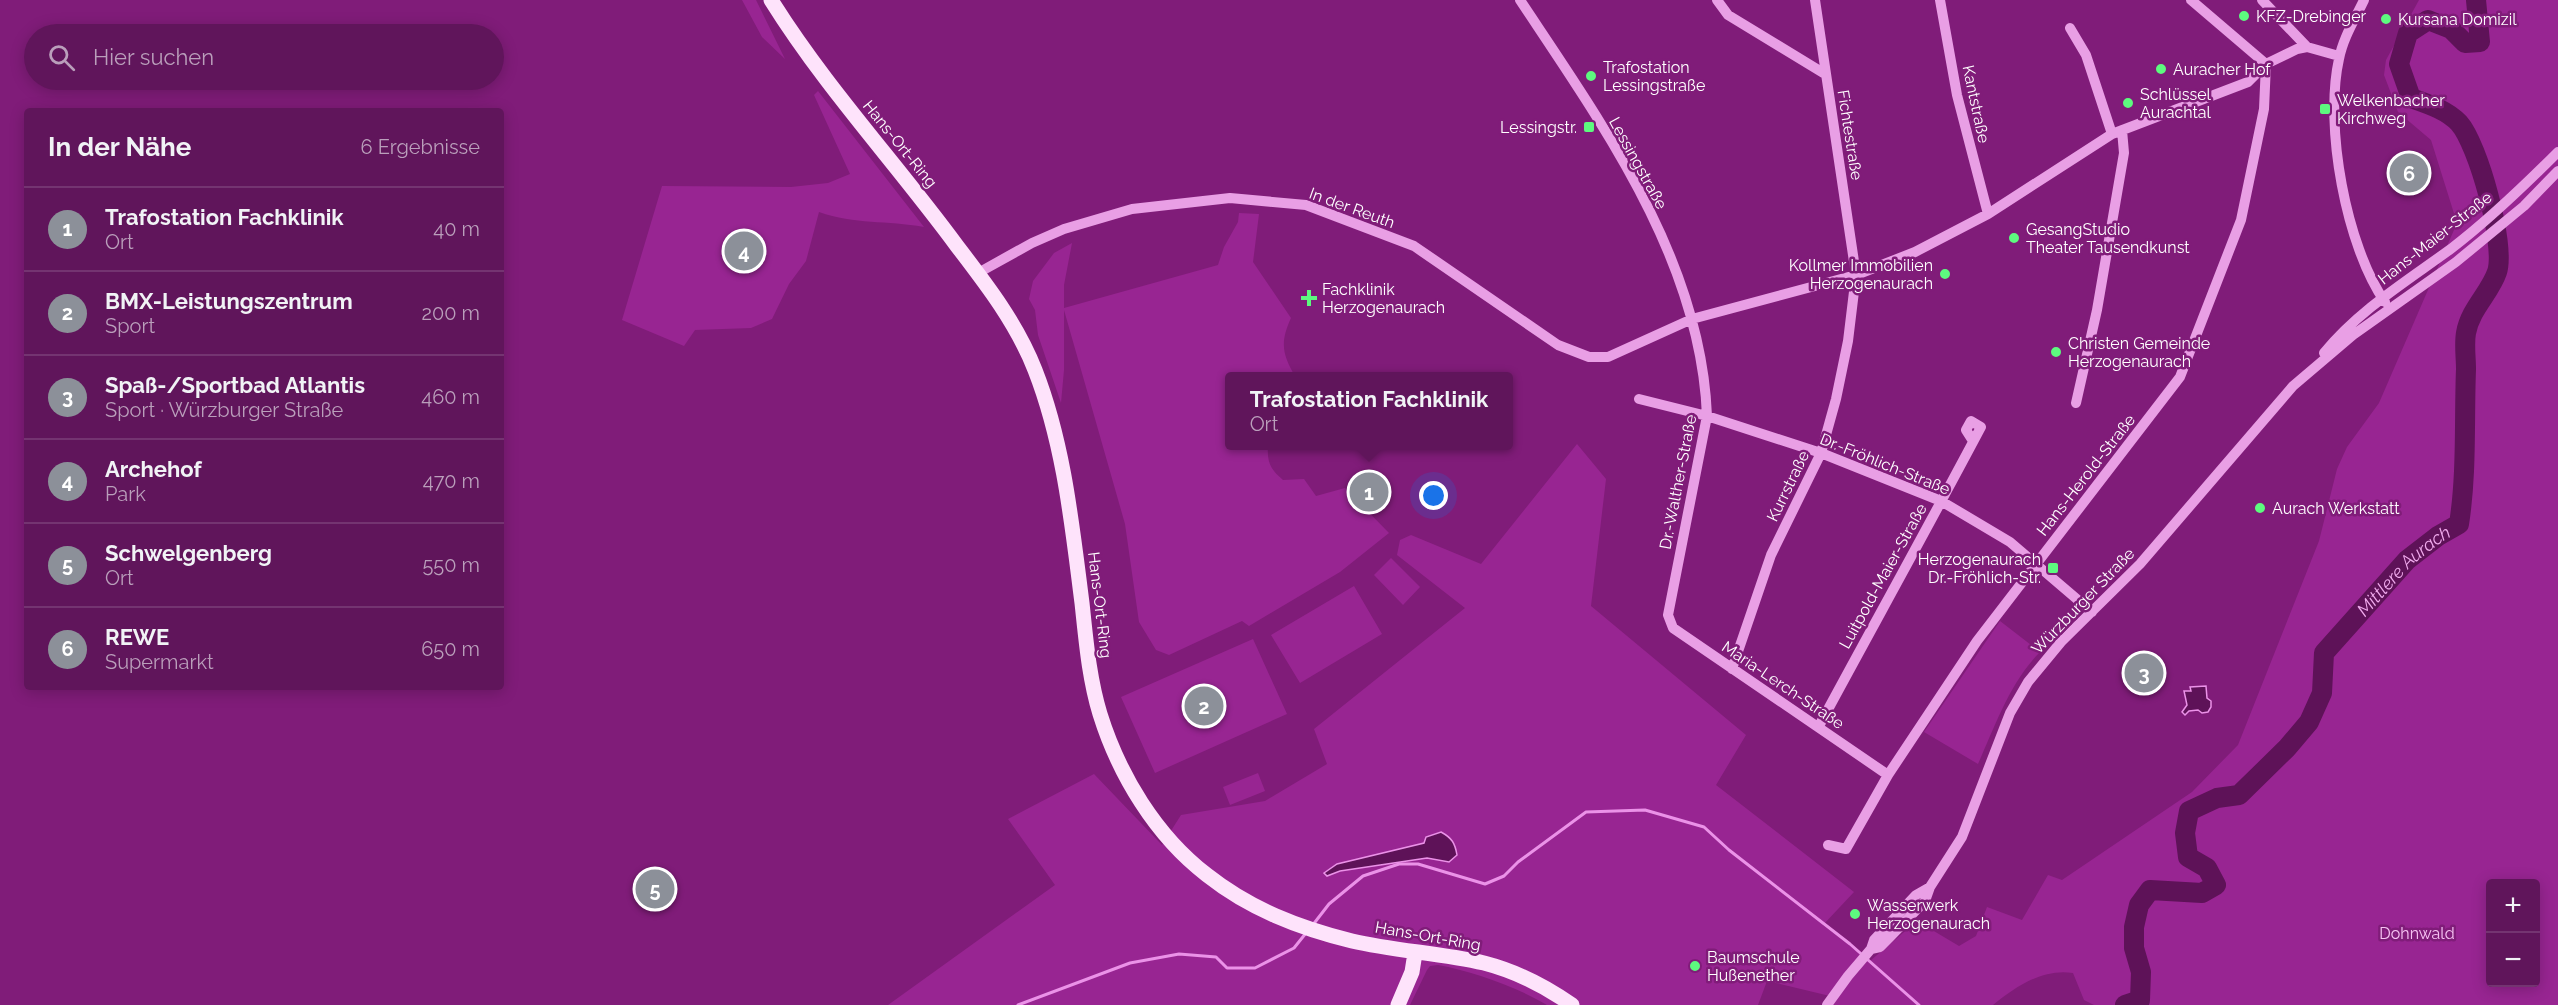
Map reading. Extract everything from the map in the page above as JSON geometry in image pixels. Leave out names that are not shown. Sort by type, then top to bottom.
[{"type":"main road","name":"Hans-Ort-Ring","points":[[771,0],[824,77],[924,201],[978,273],[1016,331],[1035,370],[1051,421],[1064,481],[1089,664],[1100,713],[1128,780],[1153,820],[1204,874],[1234,896],[1273,916],[1352,941],[1483,963],[1515,973],[1557,994],[1572,1005]]},
{"type":"main road","points":[[1398,1005],[1412,972],[1415,953]]},
{"type":"street","name":"Lessingstraße","points":[[1520,0],[1599,122],[1634,183],[1670,255],[1692,319]]},
{"type":"street","points":[[1717,0],[1728,15],[1825,74]]},
{"type":"street","name":"Fichtestraße","points":[[1815,0],[1856,275]]},
{"type":"street","name":"Kantstraße","points":[[1941,0],[1957,95],[1988,214]]},
{"type":"street","points":[[2191,0],[2266,64]]},
{"type":"street","points":[[2262,0],[2307,47]]},
{"type":"street","points":[[2364,0],[2339,57],[2335,109],[2339,164],[2345,199],[2361,259],[2391,310]]},
{"type":"street","points":[[2070,28],[2086,55],[2124,153],[2097,310],[2076,403]]},
{"type":"street","points":[[1692,319],[1856,275],[1915,252],[1988,214],[2117,132],[2151,117],[2248,82],[2266,64],[2297,49],[2307,47],[2339,57]]},
{"type":"street","name":"Hans-Herold-Straße","points":[[1828,844],[1845,849],[1888,775],[1977,640],[2037,565],[2065,525],[2099,485],[2126,445],[2180,377],[2241,220],[2264,109],[2266,64]]},
{"type":"street","name":"Hans-Maier-Straße","points":[[2382,297],[2452,248],[2526,184],[2558,152]]},
{"type":"street","name":"Hans-Maier-Straße","points":[[2391,310],[2456,262],[2524,206],[2558,171]]},
{"type":"street","name":"In der Reuth","points":[[978,273],[1053,234],[1131,209],[1230,198],[1306,205],[1414,246],[1558,345],[1589,357],[1608,357],[1692,319]]},
{"type":"street","name":"Kurrstraße","points":[[1732,669],[1772,555],[1821,453],[1848,341],[1856,275]]},
{"type":"street","name":"Würzburger Straße","points":[[2310,370],[2343,330],[2382,297]]},
{"type":"street","name":"Würzburger Straße","points":[[1827,1005],[1871,949],[1874,940],[1916,895],[1930,887],[1962,837],[1997,741],[2018,698],[2038,668],[2147,556],[2293,386],[2353,336],[2391,310]]},
{"type":"street","name":"Dr.-Walther-Straße","points":[[1668,615],[1707,416],[1706,394],[1692,319]]},
{"type":"street","name":"Dr.-Fröhlich-Straße","points":[[1639,399],[1707,416],[1821,453],[1941,501],[2010,542],[2092,612]]},
{"type":"street","name":"Luitpold-Maier-Straße","points":[[1819,726],[1973,441]]},
{"type":"street","name":"Maria-Lerch-Straße","points":[[1668,615],[1673,628],[1678,632],[1888,775]]},
{"type":"green space","points":[[742,0],[756,0],[785,59],[762,37]]},
{"type":"green space","name":"Dohnwald","points":[[2419,0],[2558,0],[2558,1005],[2094,1005],[2084,1000],[2073,973],[2062,972],[2030,980],[1993,1005],[1827,1005],[1830,996],[1767,981],[1758,1005],[1547,1005],[1494,980],[1438,965],[1430,966],[1427,970],[1410,1005],[888,1005],[1055,885],[1008,819],[1094,774],[1162,845],[1181,815],[1265,801],[1327,764],[1314,729],[1465,608],[1397,555],[1400,540],[1411,535],[1481,564],[1577,444],[1606,479],[1591,606],[1746,735],[1716,785],[1854,892],[1823,925],[1870,961],[1917,921],[1959,946],[1976,936],[1987,907],[2022,920],[2048,875],[2062,880],[2192,792],[2238,745],[2319,541],[2337,469],[2347,447],[2379,403],[2457,223],[2431,140],[2398,112],[2384,75],[2386,60]]},
{"type":"green space","points":[[818,91],[924,227],[858,221],[819,212],[806,261],[789,284],[772,319],[751,328],[695,330],[684,346],[622,320],[662,186],[791,187],[828,183],[850,174],[814,95]]},
{"type":"green space","points":[[1239,213],[1259,214],[1253,262],[1291,318],[1285,334],[1284,348],[1293,372],[1225,372],[1225,450],[1268,450],[1272,469],[1283,480],[1304,479],[1316,496],[1345,488],[1389,533],[1340,572],[1249,626],[1242,621],[1169,655],[1156,650],[1139,622],[1125,524],[1064,310],[1064,370],[1061,403],[1038,335],[1035,310],[1029,299],[1033,281],[1054,253],[1072,243],[1064,285],[1064,308],[1218,265],[1224,247],[1238,222]]},
{"type":"green space","points":[[1391,558],[1420,587],[1403,605],[1374,575]]},
{"type":"green space","points":[[1354,586],[1382,634],[1300,683],[1271,635]]},
{"type":"green space","points":[[2000,621],[2040,652],[2029,664],[2012,691],[1978,764],[1924,732]]},
{"type":"green space","points":[[1253,639],[1287,714],[1155,773],[1121,697]]},
{"type":"green space","points":[[1258,773],[1265,791],[1230,805],[1223,787]]},
{"type":"shaded area","points":[[2206,686],[2207,698],[2211,701],[2208,712],[2189,711],[2185,715],[2182,712],[2187,705],[2184,691],[2191,691],[2190,687]]},
{"type":"shaded area","points":[[1441,832],[1454,844],[1456,851],[1457,855],[1449,862],[1427,858],[1340,871],[1327,876],[1324,873],[1337,864],[1424,843],[1426,837]]},
{"type":"waterway","name":"Mittlere Aurach","points":[[2125,1005],[2140,1000],[2141,972],[2134,948],[2134,927],[2139,905],[2150,890],[2202,893],[2216,885],[2207,868],[2188,857],[2185,833],[2189,811],[2217,798],[2239,795],[2287,748],[2309,722],[2322,693],[2324,653],[2407,560],[2438,536],[2459,524],[2464,466],[2466,333],[2472,316],[2497,272],[2498,240],[2489,195],[2466,134],[2449,114],[2411,98],[2399,64],[2408,33],[2428,20],[2451,29],[2465,43],[2480,42],[2476,0]]},
{"type":"waterway","points":[[1312,926],[1329,904],[1363,876],[1399,864],[1418,864],[1485,884],[1504,876],[1518,862],[1586,812],[1645,810],[1704,827],[1729,850],[1850,944],[1919,1005]]},
{"type":"waterway","points":[[1018,1005],[1130,963],[1179,954],[1216,957],[1227,968],[1255,968],[1294,948],[1306,933]]},
{"type":"place","name":"KFZ-Drebinger","points":[[2244,16]]},
{"type":"place","name":"Kursana Domizil","points":[[2386,19]]},
{"type":"place","name":"Auracher Hof","points":[[2161,69]]},
{"type":"place","name":"Trafostation Lessingstraße","points":[[1591,76]]},
{"type":"place","name":"Schlüssel Aurachtal","points":[[2128,103]]},
{"type":"place","name":"Welkenbacher Kirchweg","points":[[2325,109]]},
{"type":"place","name":"Lessingstr.","points":[[1589,127]]},
{"type":"place","name":"REWE","points":[[2409,173]]},
{"type":"place","name":"GesangStudio Theater Tausendkunst","points":[[2014,238]]},
{"type":"place","name":"Archehof","points":[[744,251]]},
{"type":"place","name":"Kollmer Immobilien Herzogenaurach","points":[[1945,274]]},
{"type":"place","name":"Fachklinik Herzogenaurach","points":[[1309,298]]},
{"type":"place","name":"Christen Gemeinde Herzogenaurach","points":[[2056,352]]},
{"type":"place","name":"Trafostation Fachklinik","points":[[1369,492]]},
{"type":"place","name":"Aurach Werkstatt","points":[[2260,508]]},
{"type":"place","name":"Herzogenaurach Dr.-Fröhlich-Str.","points":[[2053,568]]},
{"type":"place","name":"Spaß-/Sportbad Atlantis","points":[[2144,673]]},
{"type":"place","name":"BMX-Leistungszentrum","points":[[1204,706]]},
{"type":"place","name":"Schwelgenberg","points":[[655,889]]},
{"type":"place","name":"Wasserwerk Herzogenaurach","points":[[1855,914]]},
{"type":"place","name":"Baumschule Hußenether","points":[[1695,966]]}]
